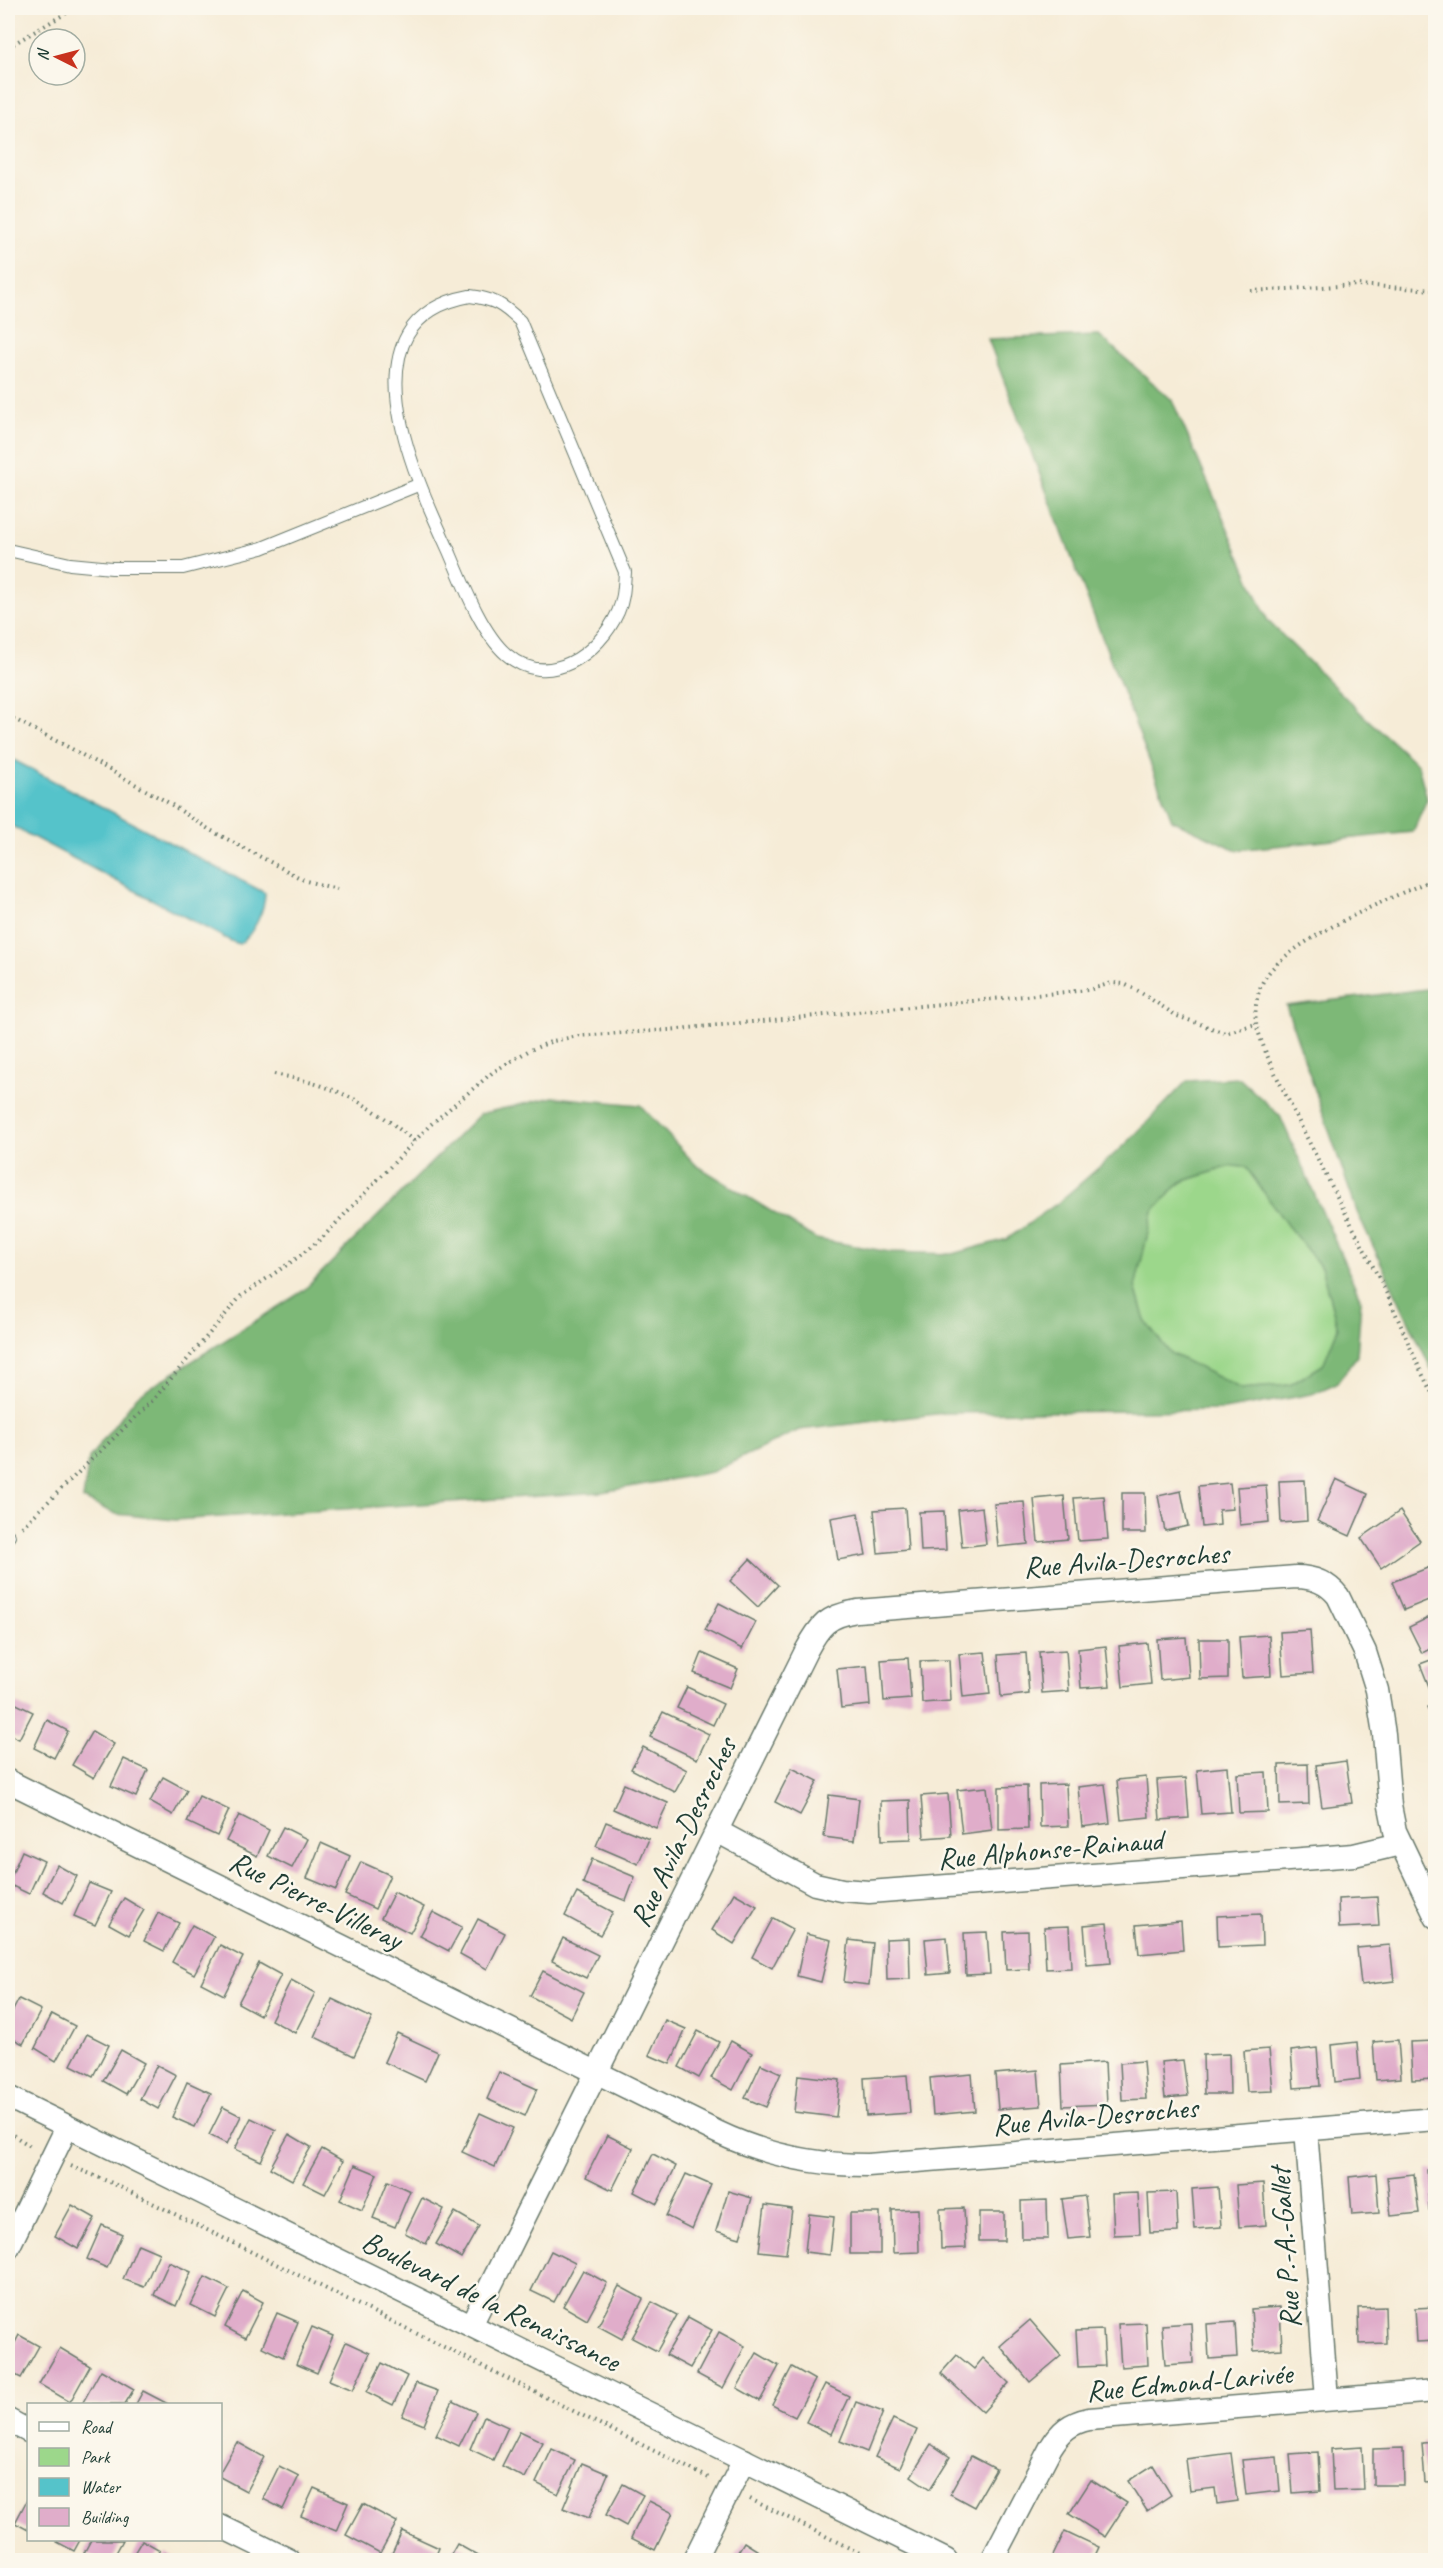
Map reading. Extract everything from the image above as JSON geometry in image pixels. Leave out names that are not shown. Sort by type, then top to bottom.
[{"type":"street","name":"Rue Avila-Desroches","points":[[1436,1917],[1400,1844],[1390,1806],[1380,1703],[1365,1652],[1334,1591],[1316,1579],[1296,1577],[839,1614],[826,1622],[815,1634],[597,2073],[743,2144],[794,2158],[834,2164],[882,2164],[1436,2119]]},
{"type":"street","name":"Rue Pierre-Villeray","points":[[8,1781],[597,2073]]},
{"type":"street","name":"Rue Alphonse-Rainaud","points":[[717,1831],[816,1884],[842,1890],[868,1892],[1354,1855],[1400,1844]]},
{"type":"street","points":[[471,2325],[597,2073]]},
{"type":"street","name":"Boulevard de la Renaissance","points":[[8,2097],[946,2560]]},
{"type":"street","points":[[8,2248],[67,2127]]},
{"type":"street","name":"Rue P.-A.-Gallet","points":[[1306,2129],[1327,2399]]},
{"type":"street","name":"Rue Edmond-Larivée","points":[[992,2560],[1051,2447],[1062,2431],[1073,2423],[1089,2419],[1436,2391]]},
{"type":"street","points":[[8,2420],[27,2430]]},
{"type":"street","points":[[694,2560],[744,2460]]},
{"type":"street","points":[[222,2527],[289,2560]]},
{"type":"lane","points":[[470,296],[491,299],[505,307],[520,321],[625,572],[624,593],[618,612],[603,635],[572,664],[550,671],[528,667],[506,654],[476,611],[418,485],[404,441],[398,400],[398,364],[403,341],[414,323],[451,299],[470,296]]},
{"type":"lane","points":[[8,550],[70,564],[112,568],[183,568],[262,548],[418,485]]},
{"type":"path","points":[[8,47],[75,8]]},
{"type":"path","points":[[1251,291],[1357,285],[1436,290]]},
{"type":"path","points":[[8,716],[169,803],[210,830],[306,881],[336,890]]},
{"type":"path","points":[[1436,878],[1327,930],[1278,962],[1264,978],[1258,993],[1256,1024],[1269,1059],[1344,1214],[1383,1286],[1421,1374],[1436,1400]]},
{"type":"path","points":[[8,1537],[42,1509],[74,1474],[153,1400],[241,1296],[297,1258],[323,1237],[438,1118],[493,1072],[537,1047],[578,1036],[668,1030],[1053,994],[1088,990],[1112,983],[1135,989],[1177,1016],[1214,1031],[1225,1033],[1256,1024]]},
{"type":"path","points":[[274,1074],[312,1082],[343,1092],[382,1114],[414,1141]]},
{"type":"path","points":[[8,2132],[24,2143]]},
{"type":"path","name":"Boulevard de la Renaissance","points":[[80,2170],[112,2183],[702,2474]]},
{"type":"path","points":[[756,2502],[874,2560]]},
{"type":"green space","points":[[1099,335],[1172,400],[1268,621],[1366,718],[1418,765],[1427,799],[1413,832],[1236,850],[1172,820],[988,339]]},
{"type":"green space","points":[[1436,988],[1435,1377],[1357,1212],[1286,1006]]},
{"type":"green space","points":[[1239,1078],[1280,1116],[1361,1300],[1357,1356],[1337,1383],[1312,1394],[1224,1410],[945,1413],[799,1430],[712,1472],[602,1492],[175,1520],[116,1514],[83,1499],[89,1458],[137,1396],[303,1291],[480,1114],[553,1097],[640,1105],[696,1165],[816,1239],[890,1252],[952,1254],[1007,1239],[1059,1202],[1127,1143],[1187,1081]],"holes":[[[1230,1166],[1246,1167],[1287,1225],[1321,1267],[1338,1328],[1323,1365],[1290,1385],[1241,1389],[1170,1353],[1145,1321],[1135,1287],[1153,1211],[1181,1182]]]},
{"type":"green space","points":[[1231,1166],[1246,1167],[1321,1267],[1338,1328],[1323,1365],[1290,1385],[1241,1389],[1170,1353],[1145,1321],[1135,1286],[1153,1211],[1181,1182]]},
{"type":"water","points":[[8,757],[265,893],[260,914],[249,935],[239,944],[231,941],[8,824]]},
{"type":"building","points":[[1336,1479],[1368,1494],[1350,1536],[1317,1521]]},
{"type":"building","points":[[1305,1480],[1307,1521],[1281,1523],[1279,1481]]},
{"type":"building","points":[[1230,1483],[1233,1509],[1219,1510],[1220,1525],[1202,1527],[1198,1486]]},
{"type":"building","points":[[1266,1485],[1269,1522],[1240,1525],[1237,1487]]},
{"type":"building","points":[[1181,1491],[1188,1526],[1165,1531],[1158,1496]]},
{"type":"building","points":[[1122,1493],[1145,1493],[1146,1533],[1122,1533]]},
{"type":"building","points":[[1064,1496],[1068,1539],[1038,1542],[1034,1499]]},
{"type":"building","points":[[1104,1496],[1108,1539],[1078,1541],[1074,1498]]},
{"type":"building","points":[[1024,1502],[1028,1544],[998,1547],[994,1504]]},
{"type":"building","points":[[982,1507],[986,1544],[962,1547],[958,1510]]},
{"type":"building","points":[[905,1508],[908,1550],[878,1553],[874,1510]]},
{"type":"building","points":[[944,1511],[946,1550],[921,1551],[919,1512]]},
{"type":"building","points":[[1400,1511],[1420,1541],[1381,1568],[1361,1538]]},
{"type":"building","points":[[858,1513],[866,1555],[838,1560],[831,1518]]},
{"type":"building","points":[[750,1559],[778,1585],[758,1607],[730,1581]]},
{"type":"building","points":[[1430,1567],[1436,1579],[1436,1597],[1404,1610],[1392,1582]]},
{"type":"building","points":[[719,1603],[756,1622],[742,1649],[705,1630]]},
{"type":"building","points":[[1436,1614],[1436,1646],[1422,1653],[1409,1627]]},
{"type":"building","points":[[1310,1630],[1313,1673],[1283,1675],[1280,1632]]},
{"type":"building","points":[[1269,1635],[1271,1676],[1242,1678],[1239,1637]]},
{"type":"building","points":[[1186,1637],[1189,1677],[1160,1680],[1157,1639]]},
{"type":"building","points":[[1199,1639],[1228,1639],[1228,1678],[1200,1679]]},
{"type":"building","points":[[1147,1643],[1151,1684],[1123,1687],[1119,1646]]},
{"type":"building","points":[[1106,1646],[1110,1686],[1081,1688],[1078,1649]]},
{"type":"building","points":[[1066,1650],[1069,1691],[1042,1693],[1039,1652]]},
{"type":"building","points":[[985,1652],[990,1694],[963,1697],[959,1654]]},
{"type":"building","points":[[702,1653],[738,1669],[730,1688],[694,1673]]},
{"type":"building","points":[[1026,1653],[1029,1694],[1001,1697],[998,1655]]},
{"type":"building","points":[[908,1658],[911,1699],[884,1701],[881,1660]]},
{"type":"building","points":[[1436,1658],[1436,1693],[1432,1694],[1420,1664]]},
{"type":"building","points":[[949,1660],[951,1701],[922,1703],[920,1661]]},
{"type":"building","points":[[867,1666],[870,1705],[841,1708],[837,1669]]},
{"type":"building","points":[[687,1687],[723,1704],[713,1725],[677,1708]]},
{"type":"building","points":[[8,1700],[33,1712],[19,1739],[8,1734]]},
{"type":"building","points":[[1436,1703],[1436,1726],[1427,1707]]},
{"type":"building","points":[[663,1712],[709,1734],[697,1759],[650,1737]]},
{"type":"building","points":[[47,1720],[68,1731],[54,1758],[34,1748]]},
{"type":"building","points":[[92,1731],[114,1744],[94,1778],[72,1765]]},
{"type":"building","points":[[643,1747],[687,1770],[675,1792],[631,1769]]},
{"type":"building","points":[[124,1759],[148,1770],[136,1797],[111,1786]]},
{"type":"building","points":[[1346,1761],[1352,1803],[1322,1807],[1316,1765]]},
{"type":"building","points":[[1308,1764],[1309,1804],[1280,1805],[1279,1765]]},
{"type":"building","points":[[1227,1767],[1231,1812],[1201,1814],[1197,1770]]},
{"type":"building","points":[[792,1768],[818,1781],[800,1815],[775,1802]]},
{"type":"building","points":[[1266,1772],[1268,1812],[1239,1813],[1237,1774]]},
{"type":"building","points":[[163,1777],[187,1790],[173,1815],[150,1802]]},
{"type":"building","points":[[1146,1777],[1149,1817],[1121,1820],[1117,1780]]},
{"type":"building","points":[[1186,1778],[1189,1818],[1160,1820],[1157,1780]]},
{"type":"building","points":[[624,1784],[668,1803],[656,1828],[613,1809]]},
{"type":"building","points":[[1066,1784],[1068,1826],[1040,1827],[1039,1785]]},
{"type":"building","points":[[1105,1784],[1110,1823],[1082,1827],[1078,1787]]},
{"type":"building","points":[[1027,1786],[1028,1829],[999,1830],[999,1787]]},
{"type":"building","points":[[987,1787],[992,1830],[962,1834],[957,1790]]},
{"type":"building","points":[[948,1794],[951,1836],[924,1838],[921,1796]]},
{"type":"building","points":[[829,1795],[859,1799],[854,1841],[824,1837]]},
{"type":"building","points":[[199,1796],[229,1810],[217,1836],[187,1822]]},
{"type":"building","points":[[910,1800],[911,1839],[882,1840],[881,1801]]},
{"type":"building","points":[[239,1815],[269,1830],[257,1856],[226,1841]]},
{"type":"building","points":[[606,1822],[649,1839],[638,1864],[596,1846]]},
{"type":"building","points":[[283,1827],[307,1839],[292,1868],[268,1856]]},
{"type":"building","points":[[321,1843],[350,1856],[336,1890],[307,1878]]},
{"type":"building","points":[[22,1851],[44,1861],[29,1894],[8,1884]]},
{"type":"building","points":[[592,1859],[635,1877],[626,1901],[583,1883]]},
{"type":"building","points":[[361,1862],[390,1875],[375,1909],[345,1895]]},
{"type":"building","points":[[57,1865],[77,1876],[63,1903],[43,1892]]},
{"type":"building","points":[[89,1883],[111,1892],[95,1925],[74,1916]]},
{"type":"building","points":[[394,1892],[424,1907],[410,1933],[381,1918]]},
{"type":"building","points":[[577,1893],[613,1912],[600,1935],[565,1916]]},
{"type":"building","points":[[734,1893],[757,1906],[734,1944],[712,1930]]},
{"type":"building","points":[[1377,1897],[1379,1926],[1339,1928],[1338,1899]]},
{"type":"building","points":[[124,1898],[144,1910],[129,1935],[109,1924]]},
{"type":"building","points":[[433,1912],[462,1927],[449,1951],[420,1936]]},
{"type":"building","points":[[158,1913],[179,1923],[164,1951],[144,1941]]},
{"type":"building","points":[[1261,1914],[1262,1945],[1218,1947],[1217,1916]]},
{"type":"building","points":[[773,1918],[793,1929],[772,1968],[752,1957]]},
{"type":"building","points":[[478,1919],[505,1933],[487,1969],[460,1954]]},
{"type":"building","points":[[1181,1921],[1183,1950],[1139,1954],[1136,1925]]},
{"type":"building","points":[[1107,1923],[1111,1963],[1087,1965],[1084,1925]]},
{"type":"building","points":[[192,1925],[214,1937],[194,1974],[172,1962]]},
{"type":"building","points":[[1069,1926],[1071,1968],[1046,1969],[1044,1927]]},
{"type":"building","points":[[1028,1931],[1029,1969],[1006,1970],[1004,1932]]},
{"type":"building","points":[[987,1932],[990,1974],[966,1975],[964,1933]]},
{"type":"building","points":[[806,1934],[831,1940],[821,1982],[797,1976]]},
{"type":"building","points":[[947,1937],[950,1973],[928,1975],[925,1939]]},
{"type":"building","points":[[563,1938],[598,1955],[586,1978],[552,1961]]},
{"type":"building","points":[[909,1938],[910,1979],[887,1980],[886,1939]]},
{"type":"building","points":[[849,1940],[873,1943],[869,1985],[844,1982]]},
{"type":"building","points":[[220,1945],[243,1957],[224,1995],[201,1983]]},
{"type":"building","points":[[1390,1945],[1394,1981],[1361,1985],[1357,1948]]},
{"type":"building","points":[[259,1963],[281,1975],[260,2015],[238,2003]]},
{"type":"building","points":[[543,1971],[584,1992],[571,2018],[530,1996]]},
{"type":"building","points":[[291,1980],[315,1993],[295,2033],[271,2020]]},
{"type":"building","points":[[19,1999],[41,2010],[23,2044],[8,2036],[8,2020]]},
{"type":"building","points":[[332,1999],[372,2018],[354,2056],[315,2037]]},
{"type":"building","points":[[52,2014],[75,2026],[56,2061],[35,2048]]},
{"type":"building","points":[[665,2020],[686,2029],[670,2064],[649,2055]]},
{"type":"building","points":[[698,2031],[719,2042],[699,2078],[679,2067]]},
{"type":"building","points":[[397,2033],[438,2052],[425,2081],[384,2062]]},
{"type":"building","points":[[87,2034],[109,2045],[93,2076],[71,2065]]},
{"type":"building","points":[[1398,2040],[1401,2078],[1376,2080],[1373,2042]]},
{"type":"building","points":[[731,2041],[752,2053],[733,2090],[711,2078]]},
{"type":"building","points":[[1436,2041],[1436,2079],[1412,2080],[1410,2042]]},
{"type":"building","points":[[1357,2042],[1360,2079],[1335,2082],[1332,2045]]},
{"type":"building","points":[[1317,2048],[1320,2086],[1294,2088],[1291,2051]]},
{"type":"building","points":[[1269,2049],[1273,2091],[1247,2092],[1244,2051]]},
{"type":"building","points":[[121,2050],[144,2063],[126,2094],[103,2081]]},
{"type":"building","points":[[1229,2054],[1230,2094],[1204,2094],[1203,2055]]},
{"type":"building","points":[[1183,2060],[1188,2096],[1165,2098],[1161,2062]]},
{"type":"building","points":[[1143,2061],[1146,2099],[1122,2100],[1120,2063]]},
{"type":"building","points":[[1105,2062],[1107,2104],[1063,2106],[1061,2065]]},
{"type":"building","points":[[761,2064],[781,2073],[766,2107],[745,2098]]},
{"type":"building","points":[[157,2065],[176,2075],[158,2109],[140,2099]]},
{"type":"building","points":[[1038,2070],[1041,2106],[998,2109],[995,2074]]},
{"type":"building","points":[[499,2072],[537,2089],[525,2116],[487,2099]]},
{"type":"building","points":[[972,2074],[975,2111],[933,2115],[930,2078]]},
{"type":"building","points":[[798,2075],[840,2080],[836,2117],[794,2112]]},
{"type":"building","points":[[907,2075],[910,2113],[866,2116],[864,2078]]},
{"type":"building","points":[[187,2082],[211,2093],[195,2127],[172,2117]]},
{"type":"building","points":[[223,2107],[241,2116],[227,2144],[209,2135]]},
{"type":"building","points":[[480,2113],[513,2128],[495,2167],[462,2152]]},
{"type":"building","points":[[251,2118],[276,2130],[261,2161],[235,2149]]},
{"type":"building","points":[[289,2134],[311,2147],[292,2180],[270,2168]]},
{"type":"building","points":[[607,2135],[633,2148],[612,2190],[586,2177]]},
{"type":"building","points":[[322,2149],[343,2161],[325,2194],[303,2183]]},
{"type":"building","points":[[653,2154],[676,2166],[657,2204],[634,2192]]},
{"type":"building","points":[[355,2165],[377,2174],[362,2210],[340,2200]]},
{"type":"building","points":[[1427,2170],[1436,2170],[1436,2209],[1429,2210]]},
{"type":"building","points":[[686,2174],[711,2185],[692,2229],[666,2216]]},
{"type":"building","points":[[1376,2174],[1379,2213],[1352,2215],[1349,2177]]},
{"type":"building","points":[[1414,2174],[1419,2213],[1391,2216],[1387,2177]]},
{"type":"building","points":[[388,2181],[410,2191],[395,2227],[373,2218]]},
{"type":"building","points":[[1263,2183],[1266,2225],[1239,2227],[1236,2185]]},
{"type":"building","points":[[1218,2187],[1221,2227],[1195,2229],[1192,2189]]},
{"type":"building","points":[[728,2191],[752,2198],[740,2238],[716,2231]]},
{"type":"building","points":[[1176,2192],[1178,2232],[1150,2233],[1148,2193]]},
{"type":"building","points":[[1138,2193],[1140,2234],[1114,2235],[1112,2194]]},
{"type":"building","points":[[1085,2196],[1090,2237],[1068,2239],[1062,2199]]},
{"type":"building","points":[[422,2198],[444,2209],[426,2244],[405,2233]]},
{"type":"building","points":[[1047,2200],[1048,2239],[1022,2239],[1021,2201]]},
{"type":"building","points":[[72,2205],[95,2218],[78,2249],[55,2236]]},
{"type":"building","points":[[765,2205],[792,2209],[786,2254],[759,2251]]},
{"type":"building","points":[[964,2208],[966,2248],[941,2249],[940,2209]]},
{"type":"building","points":[[918,2209],[919,2252],[893,2253],[892,2210]]},
{"type":"building","points":[[455,2212],[479,2226],[461,2258],[436,2244]]},
{"type":"building","points":[[979,2212],[1004,2212],[1004,2241],[979,2241]]},
{"type":"building","points":[[850,2213],[880,2213],[880,2254],[850,2254]]},
{"type":"building","points":[[809,2214],[834,2217],[830,2255],[805,2252]]},
{"type":"building","points":[[102,2225],[122,2234],[107,2268],[87,2259]]},
{"type":"building","points":[[138,2244],[159,2253],[144,2287],[123,2279]]},
{"type":"building","points":[[551,2251],[575,2263],[554,2302],[531,2291]]},
{"type":"building","points":[[169,2262],[191,2272],[176,2306],[154,2295]]},
{"type":"building","points":[[583,2270],[607,2283],[587,2320],[563,2306]]},
{"type":"building","points":[[205,2277],[229,2289],[215,2317],[191,2305]]},
{"type":"building","points":[[619,2286],[643,2299],[622,2339],[598,2326]]},
{"type":"building","points":[[243,2291],[263,2302],[245,2338],[225,2327]]},
{"type":"building","points":[[652,2302],[677,2315],[657,2351],[632,2338]]},
{"type":"building","points":[[1280,2307],[1282,2349],[1254,2351],[1251,2309]]},
{"type":"building","points":[[1385,2307],[1386,2343],[1359,2344],[1358,2308]]},
{"type":"building","points":[[1436,2307],[1436,2341],[1417,2342],[1415,2308]]},
{"type":"building","points":[[277,2313],[298,2322],[283,2357],[262,2347]]},
{"type":"building","points":[[688,2317],[712,2330],[690,2368],[666,2355]]},
{"type":"building","points":[[1030,2320],[1061,2356],[1030,2382],[1000,2346]]},
{"type":"building","points":[[1235,2322],[1237,2357],[1209,2359],[1207,2324]]},
{"type":"building","points":[[1146,2323],[1148,2365],[1121,2367],[1118,2324]]},
{"type":"building","points":[[1191,2323],[1193,2363],[1165,2365],[1162,2325]]},
{"type":"building","points":[[312,2327],[333,2336],[317,2373],[296,2364]]},
{"type":"building","points":[[1103,2330],[1105,2366],[1078,2367],[1076,2331]]},
{"type":"building","points":[[719,2332],[745,2346],[723,2388],[697,2374]]},
{"type":"building","points":[[19,2335],[39,2346],[21,2378],[8,2371],[8,2356]]},
{"type":"building","points":[[346,2342],[370,2353],[353,2390],[329,2380]]},
{"type":"building","points":[[60,2348],[90,2366],[70,2402],[39,2384]]},
{"type":"building","points":[[757,2353],[779,2366],[760,2401],[737,2388]]},
{"type":"building","points":[[957,2355],[974,2369],[983,2358],[1009,2383],[983,2412],[941,2373]]},
{"type":"building","points":[[382,2363],[407,2376],[393,2405],[367,2392]]},
{"type":"building","points":[[792,2367],[815,2380],[795,2417],[772,2405]]},
{"type":"building","points":[[101,2370],[134,2389],[126,2403],[83,2403]]},
{"type":"building","points":[[416,2383],[438,2391],[424,2425],[402,2416]]},
{"type":"building","points":[[825,2384],[849,2396],[831,2434],[806,2422]]},
{"type":"building","points":[[143,2391],[166,2403],[137,2403]]},
{"type":"building","points":[[453,2401],[476,2412],[459,2446],[436,2435]]},
{"type":"building","points":[[856,2402],[883,2412],[867,2452],[840,2441]]},
{"type":"building","points":[[484,2416],[508,2427],[493,2460],[470,2449]]},
{"type":"building","points":[[893,2419],[917,2430],[900,2468],[875,2457]]},
{"type":"building","points":[[520,2431],[543,2442],[525,2478],[502,2466]]},
{"type":"building","points":[[237,2442],[264,2457],[246,2491],[222,2478],[222,2468]]},
{"type":"building","points":[[1436,2442],[1436,2482],[1425,2483],[1422,2443]]},
{"type":"building","points":[[931,2444],[950,2457],[930,2489],[911,2476]]},
{"type":"building","points":[[1362,2447],[1364,2490],[1333,2491],[1331,2449]]},
{"type":"building","points":[[1403,2448],[1404,2485],[1373,2485],[1373,2449]]},
{"type":"building","points":[[552,2449],[575,2460],[558,2494],[536,2483]]},
{"type":"building","points":[[1318,2452],[1320,2491],[1293,2493],[1290,2454]]},
{"type":"building","points":[[1231,2453],[1237,2501],[1217,2504],[1215,2488],[1190,2491],[1186,2459]]},
{"type":"building","points":[[971,2456],[996,2469],[974,2507],[950,2494]]},
{"type":"building","points":[[1277,2457],[1280,2491],[1246,2495],[1242,2460]]},
{"type":"building","points":[[582,2463],[608,2474],[589,2518],[563,2508]]},
{"type":"building","points":[[1153,2465],[1171,2495],[1147,2511],[1128,2481]]},
{"type":"building","points":[[279,2466],[299,2476],[283,2509],[263,2499]]},
{"type":"building","points":[[1091,2480],[1127,2503],[1105,2537],[1069,2514]]},
{"type":"building","points":[[623,2484],[643,2495],[626,2526],[606,2515]]},
{"type":"building","points":[[314,2488],[348,2503],[336,2531],[301,2516]]},
{"type":"building","points":[[27,2500],[27,2529],[15,2523]]},
{"type":"building","points":[[649,2501],[673,2513],[655,2550],[631,2538]]},
{"type":"building","points":[[363,2504],[397,2522],[380,2553],[346,2535]]},
{"type":"building","points":[[402,2531],[439,2548],[434,2560],[389,2560]]},
{"type":"building","points":[[1065,2531],[1099,2547],[1093,2560],[1051,2560]]},
{"type":"building","points":[[58,2541],[79,2541],[74,2551]]},
{"type":"building","points":[[90,2541],[122,2541],[112,2560],[100,2560],[84,2553]]},
{"type":"building","points":[[141,2541],[160,2550],[153,2560],[130,2560]]},
{"type":"building","points":[[744,2542],[763,2554],[759,2560],[733,2560]]},
{"type":"building","points":[[457,2544],[482,2558],[481,2560],[448,2560]]},
{"type":"building","points":[[166,2553],[182,2560],[163,2560]]},
{"type":"building","points":[[771,2553],[786,2560],[768,2560]]}]
